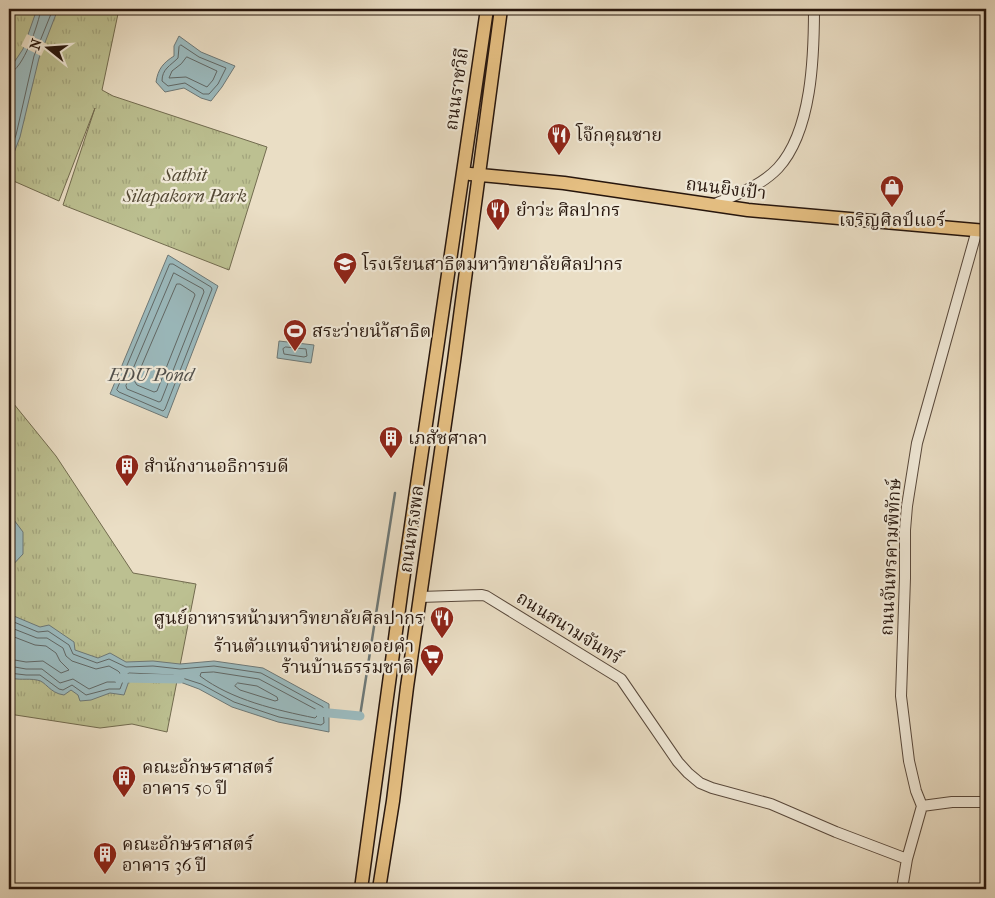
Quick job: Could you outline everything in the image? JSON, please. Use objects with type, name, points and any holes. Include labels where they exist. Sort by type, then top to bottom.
[{"type":"main road","name":"ถนนราชวิถี","points":[[463,174],[487,9]]},
{"type":"main road","name":"ถนนราชวิถี","points":[[478,174],[501,9]]},
{"type":"main road","name":"ถนนยิงเป้า","points":[[463,174],[564,183],[748,210],[982,231]]},
{"type":"main road","name":"ถนนทรงพล","points":[[361,889],[374,780],[463,174]]},
{"type":"main road","name":"ถนนทรงพล","points":[[379,889],[393,801],[478,174]]},
{"type":"main road","points":[[402,587],[420,593]]},
{"type":"street","points":[[715,204],[743,192],[758,183],[777,169],[793,148],[800,133],[806,110],[814,42],[814,9]]},
{"type":"street","name":"ถนนจันทรคามพิทักษ์","points":[[922,806],[916,791],[909,760],[901,696],[905,530],[917,443],[982,231]]},
{"type":"street","name":"ถนนสนามจันทร์","points":[[420,593],[486,596],[621,679],[678,762],[700,783],[771,804],[836,832],[907,859]]},
{"type":"street","points":[[902,889],[907,859],[922,806],[952,802],[986,802]]},
{"type":"green space","name":"Sathit Silapakorn Park","points":[[9,9],[119,9],[102,90],[113,96],[267,147],[229,270],[63,205],[95,108],[59,201],[9,179]]},
{"type":"green space","points":[[9,398],[56,456],[133,573],[196,584],[167,732],[132,724],[100,728],[9,714]]},
{"type":"water","points":[[37,9],[58,9],[39,58],[20,137],[9,166],[9,115],[12,107],[11,67],[23,49]]},
{"type":"water","points":[[179,36],[201,52],[235,66],[211,101],[201,98],[184,88],[165,92],[156,82],[162,67],[174,56],[174,46]]},
{"type":"water","name":"EDU Pond","points":[[168,255],[218,286],[167,418],[110,394]]},
{"type":"water","name":"สระว่ายนำ้สาธิต","points":[[279,341],[314,345],[311,363],[277,358]]},
{"type":"water","points":[[9,494],[11,497],[11,516],[23,532],[23,554],[9,569]]},
{"type":"water","points":[[9,614],[40,627],[49,625],[74,642],[75,650],[98,658],[110,653],[126,662],[153,661],[180,664],[214,661],[263,668],[329,704],[329,732],[278,722],[232,707],[199,689],[172,679],[130,678],[124,695],[110,693],[91,700],[80,701],[78,695],[71,690],[64,695],[59,694],[43,682],[33,679],[9,677]]},
{"type":"pier","points":[[27,34],[47,44],[41,56],[21,46]]},
{"type":"waterway","points":[[360,716],[395,493]]},
{"type":"waterway","points":[[118,678],[180,679]]},
{"type":"waterway","points":[[319,712],[360,716]]},
{"type":"place","name":"โจ๊กคุณชาย","points":[[559,156]]},
{"type":"place","name":"เจริญศิลป์แอร์","points":[[892,208]]},
{"type":"place","name":"ยำว่ะ ศิลปากร","points":[[498,231]]},
{"type":"place","name":"โรงเรียนสาธิตมหาวิทยาลัยศิลปากร","points":[[345,285]]},
{"type":"place","name":"สระว่ายนำ้สาธิต","points":[[295,352]]},
{"type":"place","name":"เภสัชศาลา","points":[[391,459]]},
{"type":"place","name":"สำนักงานอธิการบดี","points":[[127,487]]},
{"type":"place","name":"ศูนย์อาหารหน้ามหาวิทยาลัยศิลปากร","points":[[442,639]]},
{"type":"place","name":"ร้านตัวแทนจำหน่ายดอยคำ ร้านบ้านธรรมชาติ","points":[[432,677]]},
{"type":"place","name":"คณะอักษรศาสตร์ อาคาร 50 ปี","points":[[124,798]]},
{"type":"place","name":"คณะอักษรศาสตร์ อาคาร 36 ปี","points":[[105,875]]}]
